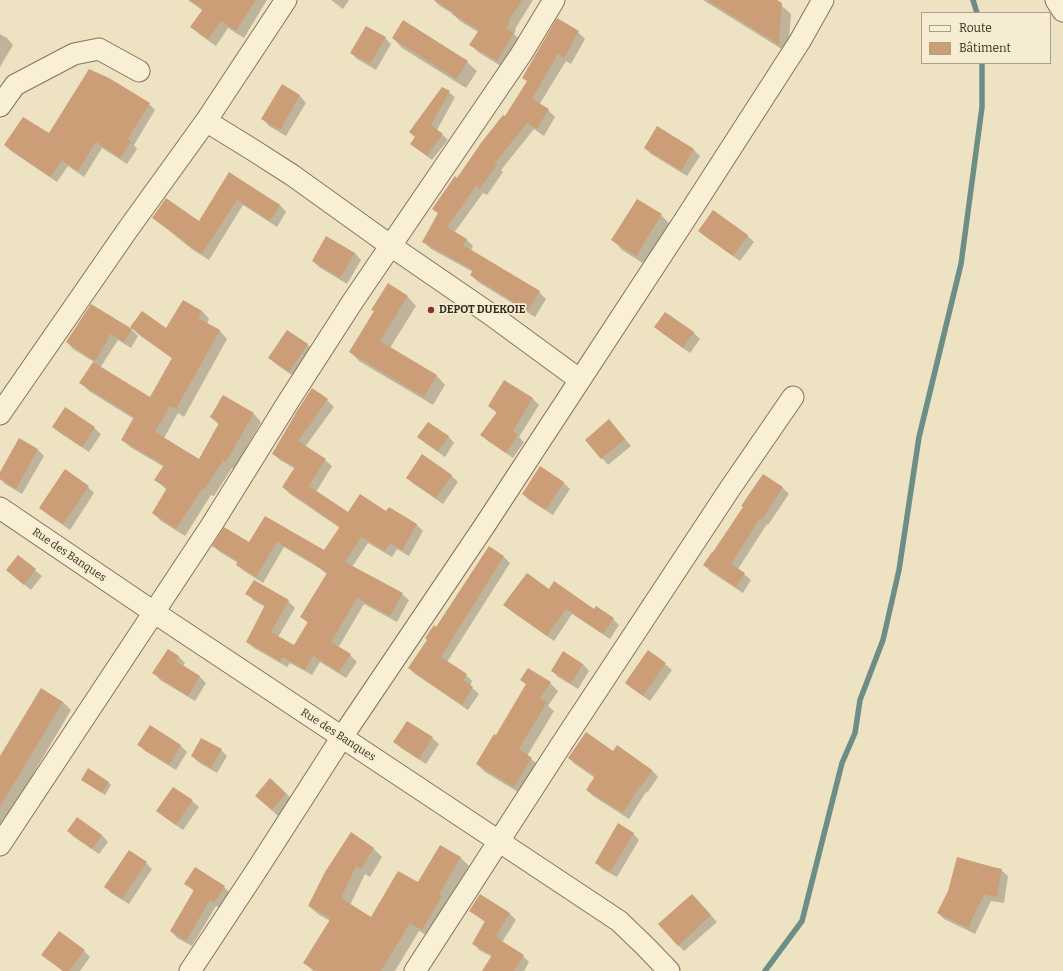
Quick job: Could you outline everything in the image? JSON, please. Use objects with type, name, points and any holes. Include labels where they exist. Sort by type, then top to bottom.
[{"type":"street","points":[[0,414],[126,232],[206,122],[286,0]]},
{"type":"street","points":[[0,845],[155,613],[353,301],[522,53],[554,0]]},
{"type":"street","points":[[190,971],[342,737],[481,531],[580,380],[800,41],[823,0]]},
{"type":"street","points":[[1056,0],[1063,11]]},
{"type":"street","points":[[0,106],[14,85],[74,54],[99,49],[139,71]]},
{"type":"street","points":[[206,122],[292,175],[391,246],[490,314],[580,380]]},
{"type":"street","points":[[415,971],[499,840],[729,490],[792,397]]},
{"type":"street","name":"Rue des Banques","points":[[0,508],[155,613],[619,921],[669,971]]},
{"type":"building","points":[[189,0],[256,0],[236,31],[221,21],[208,39],[190,27],[203,9]]},
{"type":"building","points":[[434,0],[522,0],[508,21],[510,22],[506,28],[514,33],[497,61],[469,45],[479,30],[452,14],[453,12]]},
{"type":"building","points":[[707,0],[777,0],[782,3],[779,45]]},
{"type":"building","points":[[557,18],[579,31],[564,58],[558,54],[532,99],[549,109],[537,129],[527,123],[495,163],[497,164],[480,189],[476,186],[447,227],[467,239],[463,245],[540,291],[528,311],[470,275],[473,270],[422,242],[438,213],[432,209],[455,176],[457,178],[481,143],[503,115],[505,116],[527,81],[522,78]]},
{"type":"building","points":[[403,20],[468,61],[456,79],[392,38]]},
{"type":"building","points":[[366,26],[386,37],[370,64],[350,53]]},
{"type":"building","points":[[89,69],[109,78],[150,103],[128,139],[131,142],[120,158],[96,142],[78,171],[62,161],[50,177],[4,145],[23,117],[49,133]]},
{"type":"building","points":[[282,84],[300,95],[280,130],[261,119]]},
{"type":"building","points":[[442,87],[450,91],[431,125],[443,134],[427,156],[410,144],[415,137],[409,132]]},
{"type":"building","points":[[657,126],[694,149],[681,171],[644,148]]},
{"type":"building","points":[[229,172],[280,205],[270,221],[237,200],[202,254],[152,218],[166,198],[199,221]]},
{"type":"building","points":[[637,199],[662,214],[636,256],[611,240]]},
{"type":"building","points":[[713,210],[748,235],[733,256],[698,231]]},
{"type":"building","points":[[326,236],[355,253],[340,278],[312,261]]},
{"type":"building","points":[[388,283],[408,296],[380,341],[437,375],[424,397],[349,352],[374,311],[371,310]]},
{"type":"building","points":[[183,300],[202,311],[198,318],[220,330],[176,409],[170,406],[155,432],[199,459],[219,423],[210,417],[223,395],[254,413],[226,462],[223,460],[205,489],[203,488],[176,529],[152,513],[167,488],[154,480],[164,465],[121,440],[134,417],[79,383],[93,362],[150,397],[172,358],[130,327],[142,311],[166,328]]},
{"type":"building","points":[[91,304],[132,329],[124,342],[111,334],[95,361],[66,342]]},
{"type":"building","points":[[665,312],[694,332],[683,348],[654,327]]},
{"type":"building","points":[[287,330],[308,344],[289,372],[268,358]]},
{"type":"building","points":[[504,380],[533,398],[513,431],[518,435],[506,453],[480,435],[497,412],[488,406]]},
{"type":"building","points":[[312,388],[328,399],[298,441],[326,459],[309,486],[348,512],[360,494],[386,511],[389,507],[417,524],[402,550],[390,543],[385,551],[361,537],[345,562],[403,593],[390,616],[357,598],[331,642],[351,654],[339,672],[313,656],[305,670],[283,657],[280,661],[246,642],[265,605],[245,594],[254,580],[289,600],[271,632],[294,645],[308,622],[300,617],[327,573],[315,564],[277,542],[256,577],[236,565],[238,561],[212,546],[224,527],[249,542],[265,516],[324,550],[339,528],[339,526],[282,487],[295,467],[272,454]]},
{"type":"building","points":[[65,407],[95,427],[82,447],[52,427]]},
{"type":"building","points":[[609,419],[625,439],[601,459],[585,440]]},
{"type":"building","points":[[428,422],[449,436],[438,451],[417,437]]},
{"type":"building","points":[[19,438],[38,449],[16,489],[0,479],[0,472]]},
{"type":"building","points":[[422,454],[452,475],[436,498],[406,478]]},
{"type":"building","points":[[540,466],[564,482],[546,510],[522,494]]},
{"type":"building","points":[[65,469],[89,486],[63,524],[39,508]]},
{"type":"building","points":[[763,474],[783,487],[762,520],[760,518],[731,564],[745,573],[736,587],[703,565],[743,507],[741,506]]},
{"type":"building","points":[[489,546],[504,556],[441,657],[467,674],[463,680],[473,687],[462,705],[408,668],[427,640],[425,638],[434,625],[436,627]]},
{"type":"building","points":[[18,555],[36,569],[24,585],[6,570]]},
{"type":"building","points":[[527,573],[549,589],[554,581],[594,609],[596,606],[614,618],[603,634],[566,609],[547,636],[503,605]]},
{"type":"building","points":[[168,649],[179,656],[176,661],[200,676],[188,696],[152,673]]},
{"type":"building","points":[[648,650],[666,663],[643,696],[625,683]]},
{"type":"building","points":[[563,651],[583,664],[571,683],[551,671]]},
{"type":"building","points":[[528,668],[551,682],[540,698],[547,702],[519,749],[532,758],[514,787],[476,764],[494,734],[496,735],[526,684],[520,680]]},
{"type":"building","points":[[41,688],[63,702],[0,807],[0,756]]},
{"type":"building","points":[[407,721],[433,737],[419,759],[393,742]]},
{"type":"building","points":[[150,725],[181,745],[169,765],[137,745]]},
{"type":"building","points":[[586,732],[613,751],[617,745],[652,770],[623,813],[586,790],[595,776],[568,758]]},
{"type":"building","points":[[201,738],[222,749],[211,768],[191,756]]},
{"type":"building","points":[[88,768],[109,782],[102,793],[81,780]]},
{"type":"building","points":[[270,778],[286,793],[272,810],[255,796]]},
{"type":"building","points":[[173,787],[193,800],[176,825],[156,811]]},
{"type":"building","points":[[77,817],[102,835],[92,849],[67,831]]},
{"type":"building","points":[[618,823],[634,833],[610,872],[595,863]]},
{"type":"building","points":[[351,832],[374,848],[361,869],[356,866],[341,898],[371,917],[398,871],[418,882],[440,845],[461,857],[439,894],[442,896],[422,930],[410,923],[381,971],[316,971],[303,963],[331,918],[308,906],[325,872]]},
{"type":"building","points":[[129,850],[147,862],[122,899],[104,887]]},
{"type":"building","points":[[957,857],[1002,869],[997,897],[984,895],[968,928],[937,913],[948,891]]},
{"type":"building","points":[[195,867],[225,886],[214,903],[210,900],[186,941],[170,931],[194,890],[184,884]]},
{"type":"building","points":[[480,894],[510,913],[496,935],[498,937],[497,938],[524,955],[514,971],[482,971],[492,955],[472,944],[485,921],[469,911]]},
{"type":"building","points":[[692,894],[711,915],[678,946],[658,924]]},
{"type":"building","points":[[59,931],[85,950],[69,971],[63,971],[41,955]]},
{"type":"waterway","points":[[973,0],[977,12]]},
{"type":"waterway","points":[[765,971],[802,921],[842,763],[855,733],[860,700],[883,640],[899,570],[919,437],[961,264],[982,107],[982,64]]},
{"type":"place","name":"DEPOT DUEKOIE","points":[[431,310]]}]
